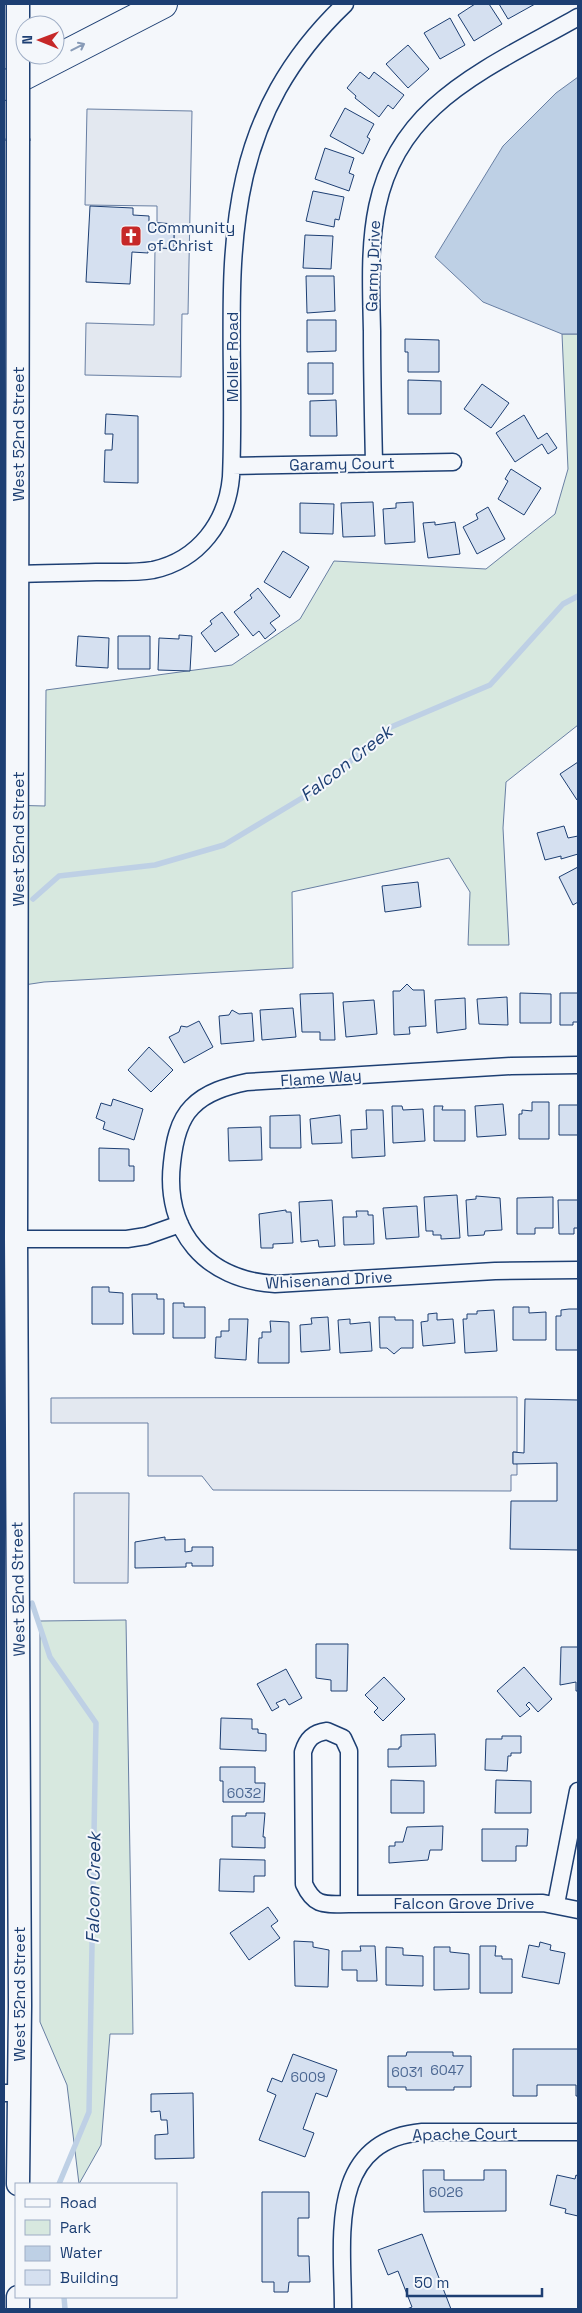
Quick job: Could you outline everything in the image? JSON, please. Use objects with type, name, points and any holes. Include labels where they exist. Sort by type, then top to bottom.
[{"type":"highway","points":[[4,7],[10,4]]},
{"type":"highway","points":[[4,86],[163,4]]},
{"type":"street","name":"West 52nd Street","points":[[18,4],[19,574],[11,754],[16,1239],[11,2093],[18,2183]]},
{"type":"street","name":"Moller Road","points":[[19,574],[155,569],[177,561],[205,541],[219,523],[225,508],[232,466],[233,246],[242,184],[257,133],[285,77],[314,36],[345,4]]},
{"type":"street","name":"Garmy Drive","points":[[374,463],[371,242],[378,198],[390,168],[412,131],[443,99],[471,79],[578,17]]},
{"type":"street","name":"Garamy Court","points":[[232,466],[453,462]]},
{"type":"street","name":"Flame Way","points":[[180,1224],[170,1190],[176,1137],[192,1106],[222,1089],[247,1082],[511,1066],[578,1065]]},
{"type":"street","points":[[16,1239],[127,1239],[152,1234],[180,1224]]},
{"type":"street","name":"Whisenand Drive","points":[[180,1224],[193,1246],[208,1262],[231,1276],[257,1283],[284,1284],[496,1271],[578,1270]]},
{"type":"street","name":"Falcon Grove Drive","points":[[349,1904],[349,1751],[343,1738],[332,1732],[324,1731],[309,1738],[304,1752],[304,1884],[309,1896],[317,1902],[327,1904],[349,1904],[556,1904],[578,1910]]},
{"type":"street","points":[[556,1904],[578,1791]]},
{"type":"street","name":"Apache Court","points":[[343,2309],[344,2199],[356,2170],[373,2151],[400,2136],[422,2132],[578,2132]]},
{"type":"green space","points":[[562,334],[578,334],[578,725],[506,782],[503,828],[509,945],[468,945],[470,892],[449,858],[292,892],[293,968],[44,982],[4,988],[4,805],[45,806],[46,690],[232,665],[300,619],[334,561],[486,569],[555,514],[568,469]]},
{"type":"green space","points":[[126,1620],[133,2034],[110,2034],[101,2145],[80,2183],[67,2085],[40,2022],[40,1621]]},
{"type":"shaded area","points":[[87,109],[192,111],[188,314],[182,314],[181,377],[85,375],[86,323],[154,325],[155,248],[174,249],[174,224],[157,224],[157,206],[85,205]]},
{"type":"shaded area","points":[[517,1397],[517,1452],[513,1452],[513,1463],[517,1464],[517,1475],[511,1475],[511,1491],[213,1490],[202,1476],[148,1476],[148,1423],[51,1423],[51,1398]]},
{"type":"shaded area","points":[[74,1493],[129,1493],[128,1583],[74,1583]]},
{"type":"water","points":[[578,77],[578,334],[562,334],[483,302],[435,257],[503,146],[556,93]]},
{"type":"building","points":[[475,4],[489,4],[502,24],[474,41],[458,15]]},
{"type":"building","points":[[499,4],[535,4],[508,19]]},
{"type":"building","points":[[450,18],[465,45],[440,59],[424,33]]},
{"type":"building","points":[[408,45],[429,69],[408,88],[386,64]]},
{"type":"building","points":[[360,72],[369,79],[374,72],[404,95],[393,109],[388,105],[379,117],[355,98],[356,96],[347,88]]},
{"type":"building","points":[[345,108],[374,124],[367,137],[370,139],[363,154],[330,136]]},
{"type":"building","points":[[325,148],[354,158],[349,173],[354,175],[349,191],[315,179]]},
{"type":"building","points":[[313,191],[344,197],[339,220],[335,219],[334,227],[306,221]]},
{"type":"building","name":"Community of Christ","points":[[90,206],[133,208],[133,215],[149,216],[149,222],[174,224],[174,249],[148,247],[148,253],[132,252],[130,284],[86,282]]},
{"type":"building","points":[[305,235],[333,236],[331,269],[303,268]]},
{"type":"building","points":[[306,276],[334,276],[335,311],[307,313]]},
{"type":"building","points":[[307,320],[336,320],[336,351],[307,352]]},
{"type":"building","points":[[405,339],[439,340],[439,372],[408,372],[408,352],[405,352]]},
{"type":"building","points":[[308,363],[333,363],[333,394],[308,394]]},
{"type":"building","points":[[408,380],[441,381],[441,414],[408,414]]},
{"type":"building","points":[[482,384],[509,403],[491,428],[464,409]]},
{"type":"building","points":[[336,400],[337,436],[310,436],[310,401]]},
{"type":"building","points":[[106,414],[138,416],[138,483],[104,482],[105,450],[112,450],[113,434],[105,434]]},
{"type":"building","points":[[524,415],[538,439],[547,433],[557,448],[548,454],[542,444],[515,462],[496,433]]},
{"type":"building","points":[[511,469],[541,488],[524,515],[498,499],[508,481],[505,479]]},
{"type":"building","points":[[373,502],[375,536],[343,537],[341,503]]},
{"type":"building","points":[[413,502],[415,542],[385,544],[383,509],[396,508],[396,503]]},
{"type":"building","points":[[300,503],[334,504],[333,534],[300,533]]},
{"type":"building","points":[[488,507],[505,539],[477,554],[463,527],[478,519],[476,514]]},
{"type":"building","points":[[435,522],[435,525],[455,522],[460,554],[428,558],[423,523]]},
{"type":"building","points":[[283,551],[309,567],[290,598],[264,582]]},
{"type":"building","points":[[258,588],[280,616],[270,623],[276,630],[265,639],[259,631],[253,636],[234,612],[252,598],[250,595]]},
{"type":"building","points":[[222,612],[239,635],[215,652],[201,633],[212,624],[210,621]]},
{"type":"building","points":[[179,635],[192,636],[190,671],[158,670],[159,638],[179,639]]},
{"type":"building","points":[[78,636],[109,638],[108,668],[76,666]]},
{"type":"building","points":[[118,636],[150,636],[150,669],[118,669]]},
{"type":"building","points":[[578,762],[578,799],[577,800],[560,774]]},
{"type":"building","points":[[564,826],[568,838],[578,836],[578,854],[561,859],[561,856],[545,860],[537,833]]},
{"type":"building","points":[[578,867],[578,902],[573,905],[559,877]]},
{"type":"building","points":[[418,882],[421,907],[385,912],[382,886]]},
{"type":"building","points":[[407,984],[413,990],[424,990],[426,1026],[409,1027],[410,1034],[394,1035],[393,991],[400,991]]},
{"type":"building","points":[[333,993],[335,1040],[320,1040],[320,1032],[302,1032],[300,994]]},
{"type":"building","points":[[520,993],[551,994],[551,1023],[520,1023]]},
{"type":"building","points":[[560,993],[578,993],[578,1022],[573,1022],[573,1025],[560,1025]]},
{"type":"building","points":[[507,997],[508,1025],[479,1024],[477,999]]},
{"type":"building","points":[[465,998],[466,1029],[437,1033],[435,1000]]},
{"type":"building","points":[[374,1000],[377,1034],[346,1037],[343,1002]]},
{"type":"building","points":[[293,1008],[296,1037],[262,1040],[260,1010]]},
{"type":"building","points":[[232,1010],[239,1014],[252,1013],[254,1041],[221,1044],[219,1016],[229,1015]]},
{"type":"building","points":[[199,1021],[213,1047],[184,1063],[169,1037],[179,1032],[181,1026],[187,1027]]},
{"type":"building","points":[[149,1047],[173,1070],[151,1092],[128,1070]]},
{"type":"building","points":[[113,1099],[143,1109],[134,1140],[103,1129],[105,1122],[96,1118],[101,1103],[111,1106]]},
{"type":"building","points":[[532,1102],[549,1102],[549,1139],[519,1139],[519,1114],[522,1114],[522,1110],[532,1111]]},
{"type":"building","points":[[503,1104],[506,1135],[477,1137],[475,1106]]},
{"type":"building","points":[[559,1105],[578,1105],[578,1135],[559,1135]]},
{"type":"building","points":[[392,1106],[402,1106],[403,1110],[423,1109],[425,1141],[393,1143]]},
{"type":"building","points":[[434,1106],[443,1106],[442,1110],[465,1110],[465,1141],[434,1141]]},
{"type":"building","points":[[366,1110],[383,1110],[385,1156],[352,1158],[351,1130],[367,1129]]},
{"type":"building","points":[[300,1115],[301,1148],[270,1148],[270,1116]]},
{"type":"building","points":[[340,1115],[342,1143],[312,1144],[310,1119]]},
{"type":"building","points":[[261,1127],[262,1160],[229,1161],[228,1128]]},
{"type":"building","points":[[99,1148],[129,1149],[129,1166],[134,1166],[134,1181],[99,1181]]},
{"type":"building","points":[[457,1195],[460,1238],[441,1239],[441,1235],[433,1235],[433,1231],[426,1231],[424,1197]]},
{"type":"building","points":[[476,1196],[500,1198],[502,1230],[485,1231],[484,1235],[468,1236],[466,1200],[476,1199]]},
{"type":"building","points":[[553,1197],[553,1228],[535,1228],[535,1234],[517,1234],[517,1198]]},
{"type":"building","points":[[332,1200],[335,1246],[319,1247],[318,1240],[301,1242],[299,1202]]},
{"type":"building","points":[[558,1200],[578,1200],[578,1228],[574,1228],[574,1234],[559,1234]]},
{"type":"building","points":[[417,1206],[419,1237],[386,1239],[383,1208]]},
{"type":"building","points":[[286,1210],[286,1212],[291,1212],[293,1243],[273,1244],[273,1248],[261,1248],[259,1214]]},
{"type":"building","points":[[356,1211],[368,1211],[368,1215],[373,1215],[374,1244],[344,1245],[343,1217],[357,1217]]},
{"type":"building","points":[[92,1287],[109,1287],[109,1292],[123,1293],[123,1324],[92,1324]]},
{"type":"building","points":[[132,1294],[157,1294],[157,1299],[164,1299],[164,1334],[133,1334]]},
{"type":"building","points":[[173,1303],[184,1303],[184,1307],[205,1307],[205,1338],[173,1338]]},
{"type":"building","points":[[513,1307],[529,1307],[529,1313],[546,1312],[546,1340],[513,1340]]},
{"type":"building","points":[[578,1309],[578,1350],[556,1350],[556,1316],[561,1316],[561,1310]]},
{"type":"building","points":[[494,1310],[497,1351],[465,1353],[463,1319],[467,1319],[467,1314],[477,1314],[477,1311]]},
{"type":"building","points":[[437,1313],[437,1320],[453,1319],[455,1343],[423,1346],[421,1322],[428,1321],[428,1314]]},
{"type":"building","points":[[328,1317],[330,1350],[301,1352],[300,1325],[312,1324],[311,1318]]},
{"type":"building","points":[[379,1317],[395,1317],[395,1320],[413,1320],[413,1348],[401,1348],[394,1354],[387,1348],[380,1348]]},
{"type":"building","points":[[229,1319],[248,1319],[246,1360],[215,1358],[216,1337],[221,1337],[221,1331],[229,1331]]},
{"type":"building","points":[[350,1319],[350,1324],[370,1322],[372,1351],[340,1353],[338,1320]]},
{"type":"building","points":[[270,1321],[289,1322],[289,1363],[258,1363],[259,1338],[262,1338],[262,1332],[271,1332]]},
{"type":"building","points":[[525,1399],[578,1400],[578,1550],[510,1549],[511,1501],[557,1501],[557,1463],[513,1464],[513,1452],[524,1453]]},
{"type":"building","points":[[165,1537],[165,1540],[185,1539],[185,1552],[192,1551],[192,1547],[213,1547],[213,1566],[192,1566],[192,1563],[186,1563],[186,1567],[135,1568],[135,1542]]},
{"type":"building","points":[[316,1644],[348,1644],[347,1691],[331,1691],[331,1680],[316,1678]]},
{"type":"building","points":[[561,1647],[578,1647],[578,1691],[576,1691],[576,1682],[560,1685]]},
{"type":"building","points":[[524,1667],[552,1699],[538,1712],[529,1702],[526,1705],[530,1709],[520,1717],[497,1691]]},
{"type":"building","points":[[286,1669],[302,1698],[289,1705],[285,1699],[276,1703],[279,1707],[272,1711],[257,1684]]},
{"type":"building","points":[[384,1677],[405,1699],[383,1721],[374,1712],[378,1708],[365,1695]]},
{"type":"building","points":[[221,1718],[252,1719],[252,1729],[258,1729],[258,1733],[266,1734],[266,1751],[220,1749]]},
{"type":"building","points":[[435,1734],[436,1766],[388,1767],[388,1749],[399,1749],[401,1747],[401,1735]]},
{"type":"building","points":[[502,1736],[521,1736],[521,1753],[511,1753],[511,1756],[508,1756],[507,1771],[485,1770],[486,1739],[502,1739]]},
{"type":"building","points":[[220,1767],[255,1767],[255,1783],[265,1783],[264,1802],[223,1802],[223,1781],[220,1781]]},
{"type":"building","points":[[391,1780],[424,1781],[424,1813],[391,1813]]},
{"type":"building","points":[[496,1780],[531,1781],[531,1813],[495,1813]]},
{"type":"building","points":[[246,1813],[265,1813],[263,1837],[265,1837],[265,1848],[232,1847],[232,1816],[246,1816]]},
{"type":"building","points":[[443,1826],[442,1850],[430,1850],[428,1860],[389,1863],[389,1846],[395,1846],[395,1842],[403,1842],[407,1827]]},
{"type":"building","points":[[482,1829],[528,1829],[527,1846],[516,1846],[516,1861],[482,1861]]},
{"type":"building","points":[[220,1859],[265,1860],[265,1876],[254,1876],[254,1892],[219,1891]]},
{"type":"building","points":[[268,1907],[278,1921],[271,1926],[280,1938],[249,1960],[230,1933]]},
{"type":"building","points":[[294,1941],[313,1942],[313,1947],[329,1950],[328,1987],[295,1986]]},
{"type":"building","points":[[540,1942],[551,1945],[550,1950],[565,1953],[559,1984],[522,1977],[529,1945],[539,1947]]},
{"type":"building","points":[[360,1946],[375,1946],[377,1981],[357,1981],[357,1970],[342,1970],[342,1951],[361,1951]]},
{"type":"building","points":[[480,1946],[496,1946],[495,1956],[502,1956],[502,1959],[512,1959],[512,1993],[480,1993]]},
{"type":"building","points":[[386,1947],[403,1948],[403,1955],[423,1956],[423,1986],[386,1985]]},
{"type":"building","points":[[434,1947],[450,1947],[450,1952],[469,1954],[469,1989],[434,1990]]},
{"type":"building","points":[[513,2049],[578,2049],[578,2096],[576,2096],[576,2085],[537,2085],[537,2096],[513,2096]]},
{"type":"building","points":[[407,2052],[453,2052],[453,2056],[471,2056],[471,2087],[454,2087],[454,2090],[406,2090],[406,2087],[388,2087],[388,2056],[406,2056]]},
{"type":"building","points":[[293,2054],[337,2070],[327,2097],[316,2093],[303,2129],[314,2133],[305,2157],[259,2140],[276,2095],[267,2091],[272,2078],[282,2082]]},
{"type":"building","points":[[193,2093],[194,2158],[155,2159],[155,2135],[168,2134],[167,2120],[161,2120],[160,2111],[151,2112],[151,2094]]},
{"type":"building","points":[[423,2170],[444,2170],[444,2180],[484,2180],[484,2170],[506,2170],[506,2211],[424,2212]]},
{"type":"building","points":[[557,2175],[575,2179],[576,2175],[578,2176],[578,2216],[565,2213],[566,2209],[550,2205]]},
{"type":"building","points":[[262,2192],[309,2192],[309,2218],[298,2218],[298,2256],[309,2256],[310,2282],[289,2282],[288,2292],[274,2292],[274,2282],[262,2282]]},
{"type":"building","points":[[422,2234],[451,2309],[407,2309],[412,2307],[398,2271],[388,2275],[378,2250]]},
{"type":"waterway","name":"Falcon Creek","points":[[33,899],[59,876],[155,865],[224,845],[317,789],[391,727],[490,685],[563,604],[578,596]]},
{"type":"waterway","name":"Falcon Creek","points":[[32,1603],[50,1657],[96,1723],[89,2112],[59,2183]]},
{"type":"waterway","name":"Falcon Creek","points":[[64,2298],[65,2309]]},
{"type":"place","name":"Community of Christ","points":[[131,236]]}]
